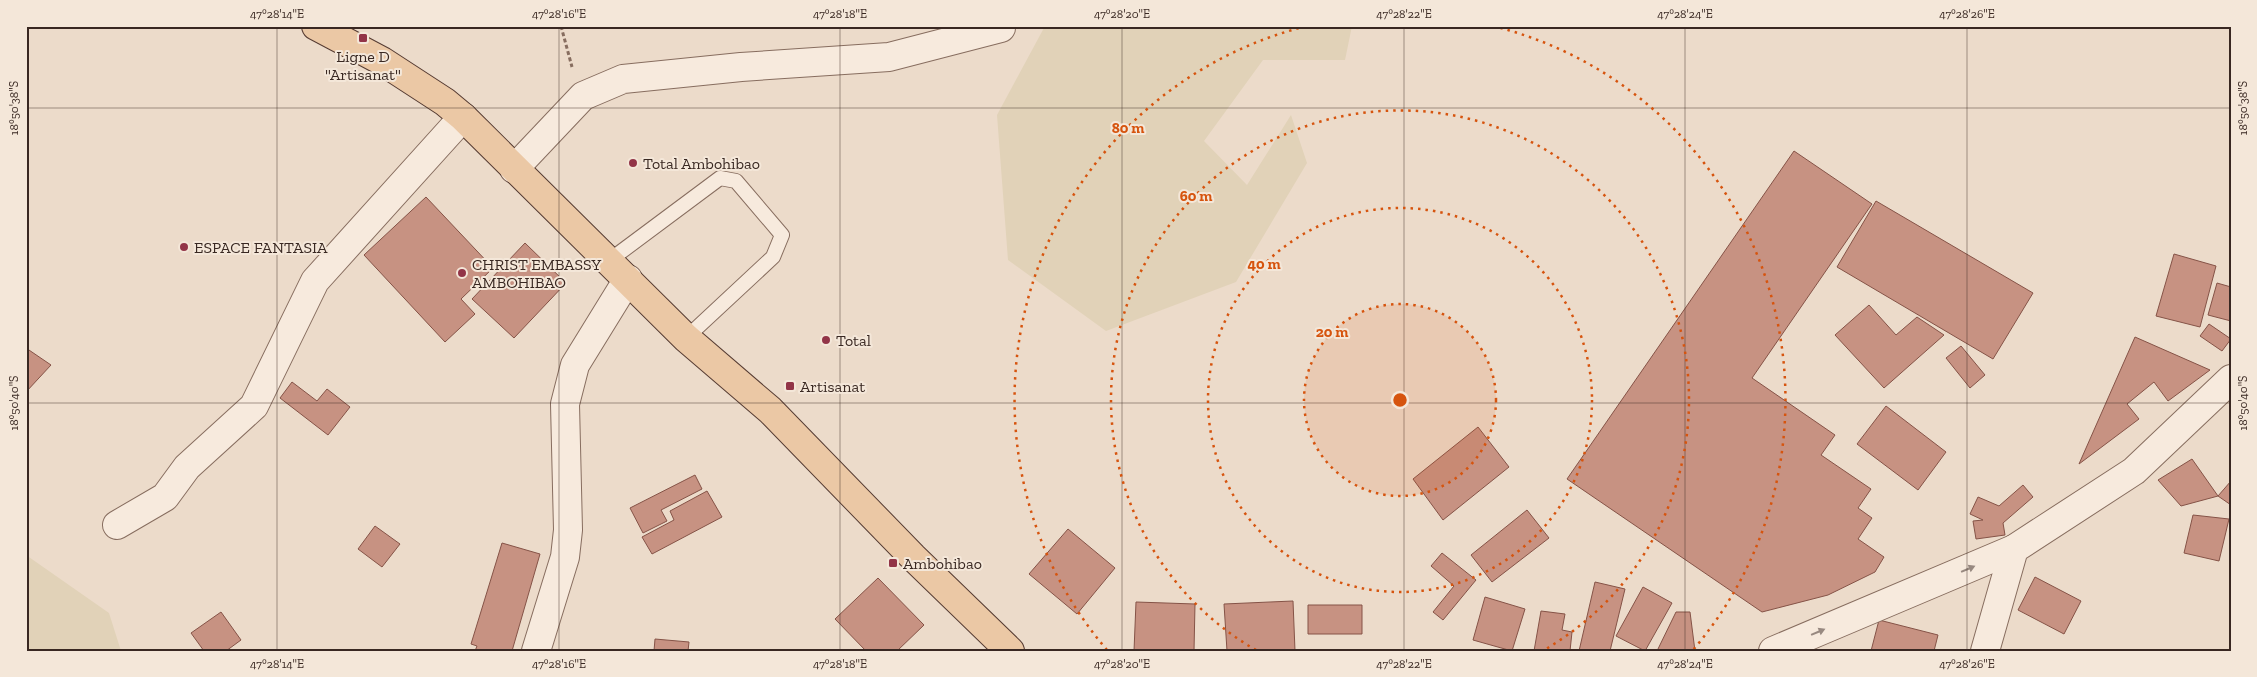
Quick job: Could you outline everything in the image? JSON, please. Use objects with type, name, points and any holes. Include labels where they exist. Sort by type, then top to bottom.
[{"type":"main road","points":[[316,26],[382,61],[445,102],[463,117],[686,338],[770,410],[913,557],[1009,651]]},
{"type":"street","points":[[514,169],[583,96],[623,80],[741,67],[889,56],[1001,28]]},
{"type":"street","points":[[117,525],[164,497],[187,467],[254,406],[315,281],[463,117]]},
{"type":"street","points":[[536,651],[566,557],[568,530],[566,404],[569,389],[575,365],[619,270]]},
{"type":"street","points":[[1773,651],[2014,550],[2134,471],[2231,379]]},
{"type":"street","points":[[1985,651],[2014,550]]},
{"type":"lane","points":[[619,270],[720,178],[736,181],[782,235],[780,245],[773,257],[686,338]]},
{"type":"path","points":[[562,26],[567,55],[583,96]]},
{"type":"shaded area","points":[[1045,26],[1352,26],[1345,60],[1263,60],[1204,141],[1247,185],[1291,115],[1307,163],[1236,282],[1106,331],[1008,260],[997,115]]},
{"type":"shaded area","points":[[26,555],[109,613],[121,651],[26,651]]},
{"type":"building","points":[[1794,151],[1872,204],[1752,378],[1835,435],[1821,455],[1871,489],[1858,508],[1872,518],[1858,539],[1884,557],[1875,572],[1828,595],[1762,612],[1567,479]]},
{"type":"building","points":[[426,197],[493,268],[461,299],[475,314],[445,342],[364,255]]},
{"type":"building","points":[[1876,201],[2033,293],[1993,359],[1837,267]]},
{"type":"building","points":[[525,243],[566,283],[514,338],[472,299]]},
{"type":"building","points":[[2174,254],[2216,266],[2200,327],[2156,316]]},
{"type":"building","points":[[2217,283],[2231,287],[2231,321],[2208,315]]},
{"type":"building","points":[[1869,305],[1896,335],[1917,317],[1944,335],[1884,388],[1835,335]]},
{"type":"building","points":[[2209,324],[2231,339],[2222,351],[2200,336]]},
{"type":"building","points":[[2135,337],[2210,370],[2168,401],[2154,382],[2127,404],[2139,419],[2079,464]]},
{"type":"building","points":[[1961,346],[1985,375],[1970,388],[1946,358]]},
{"type":"building","points":[[26,348],[51,365],[26,392]]},
{"type":"building","points":[[292,382],[317,401],[327,389],[350,407],[328,435],[280,398]]},
{"type":"building","points":[[1886,406],[1946,452],[1918,490],[1857,444]]},
{"type":"building","points":[[1478,427],[1509,467],[1443,520],[1413,479]]},
{"type":"building","points":[[2192,459],[2218,496],[2181,506],[2158,480]]},
{"type":"building","points":[[695,475],[702,489],[661,510],[667,521],[643,533],[630,508]]},
{"type":"building","points":[[2231,481],[2231,505],[2218,496]]},
{"type":"building","points":[[2023,485],[2033,497],[2003,523],[2005,535],[1976,539],[1973,521],[1983,520],[1970,514],[1978,497],[1999,506]]},
{"type":"building","points":[[707,491],[722,517],[652,554],[642,537],[674,520],[670,511]]},
{"type":"building","points":[[1527,510],[1549,538],[1492,582],[1471,555]]},
{"type":"building","points":[[2193,515],[2229,519],[2219,561],[2184,553]]},
{"type":"building","points":[[375,526],[400,544],[382,567],[358,549]]},
{"type":"building","points":[[1068,529],[1115,568],[1077,614],[1029,574]]},
{"type":"building","points":[[502,543],[540,554],[512,651],[475,651],[477,646],[471,644]]},
{"type":"building","points":[[1442,553],[1476,580],[1443,620],[1433,612],[1454,586],[1431,566]]},
{"type":"building","points":[[2035,577],[2081,601],[2064,634],[2018,610]]},
{"type":"building","points":[[878,578],[924,625],[897,651],[866,651],[835,619]]},
{"type":"building","points":[[1595,582],[1625,589],[1610,651],[1579,651]]},
{"type":"building","points":[[1643,587],[1672,603],[1645,651],[1616,636]]},
{"type":"building","points":[[1485,597],[1525,609],[1512,651],[1473,640]]},
{"type":"building","points":[[1293,601],[1295,651],[1227,651],[1224,604]]},
{"type":"building","points":[[1136,602],[1195,604],[1194,651],[1134,651]]},
{"type":"building","points":[[1308,605],[1362,605],[1362,634],[1308,634]]},
{"type":"building","points":[[1541,611],[1565,614],[1562,630],[1572,632],[1570,651],[1534,651]]},
{"type":"building","points":[[221,612],[241,640],[226,651],[204,651],[191,633]]},
{"type":"building","points":[[1676,612],[1690,612],[1695,651],[1657,651]]},
{"type":"building","points":[[1879,620],[1938,635],[1934,651],[1871,651]]},
{"type":"building","points":[[655,639],[689,642],[688,651],[654,651]]},
{"type":"place","name":"Ligne D \"Artisanat\"","points":[[363,38]]},
{"type":"place","name":"Total Ambohibao","points":[[633,163]]},
{"type":"place","name":"ESPACE FANTASIA","points":[[184,247]]},
{"type":"place","name":"CHRIST EMBASSY AMBOHIBAO","points":[[462,273]]},
{"type":"place","name":"Total","points":[[826,340]]},
{"type":"place","name":"Artisanat","points":[[790,386]]},
{"type":"place","name":"Ambohibao","points":[[893,563]]}]
